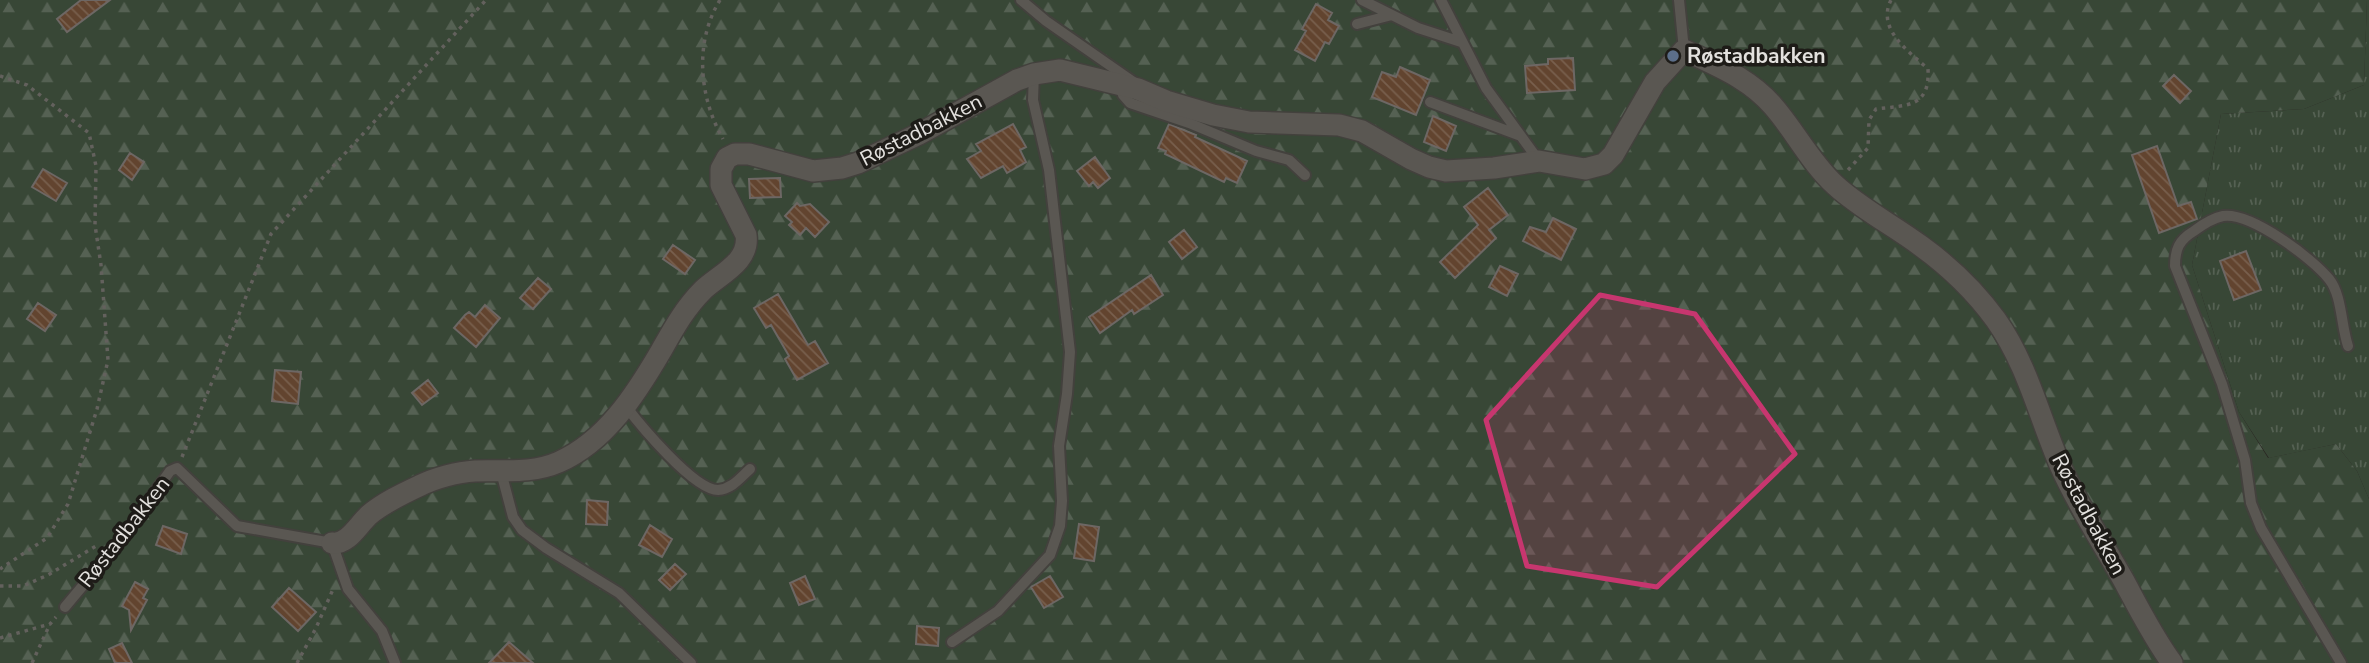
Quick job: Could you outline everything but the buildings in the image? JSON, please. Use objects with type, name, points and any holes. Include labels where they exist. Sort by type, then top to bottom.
[{"type":"street","name":"Røstadbakken","points":[[735,154],[749,154],[813,171],[842,168],[919,134],[1003,86],[1034,74],[1060,70],[1129,87],[1188,108],[1249,122],[1314,123],[1339,125],[1362,131],[1411,159],[1446,171],[1539,160],[1585,169],[1604,164],[1613,155],[1655,82],[1684,50],[1740,76],[1765,98],[1833,184],[1922,246],[1976,294],[1996,321],[2024,370],[2075,498],[2140,613],[2172,663]]},
{"type":"street","points":[[332,543],[343,541],[369,515],[423,484],[463,472],[501,472],[546,466],[566,458],[592,442],[625,405],[661,351],[678,318],[744,254],[748,243],[747,235],[721,185],[721,169],[727,158],[735,154]]},
{"type":"lane","name":"Røstadbakken","points":[[1021,0],[1074,41],[1127,76],[1129,87],[1123,95],[1130,103],[1189,123],[1256,151],[1289,160],[1305,175]]},
{"type":"lane","points":[[1362,0],[1418,28],[1461,42]]},
{"type":"lane","points":[[1441,0],[1461,42],[1498,106],[1539,160]]},
{"type":"lane","points":[[1679,0],[1684,50]]},
{"type":"lane","points":[[1357,24],[1392,15]]},
{"type":"lane","points":[[952,642],[998,611],[1050,555],[1060,526],[1062,501],[1059,446],[1070,352],[1049,170],[1033,100],[1034,74]]},
{"type":"lane","points":[[1430,102],[1524,137]]},
{"type":"lane","points":[[2341,663],[2261,528],[2252,503],[2240,438],[2222,384],[2175,266],[2175,253],[2182,238],[2222,216],[2245,220],[2271,232],[2328,278],[2336,290],[2348,346]]},
{"type":"lane","points":[[625,405],[671,458],[699,481],[715,490],[730,488],[750,469]]},
{"type":"lane","name":"Røstadbakken","points":[[65,607],[127,531],[170,471],[177,468],[237,526],[332,543]]},
{"type":"lane","points":[[501,472],[513,517],[522,530],[619,593],[691,663]]},
{"type":"lane","points":[[332,543],[348,589],[382,631],[395,663]]},
{"type":"path","points":[[177,468],[271,234],[486,0]]},
{"type":"path","points":[[720,0],[713,11],[706,34],[703,70],[713,121],[735,154]]},
{"type":"path","points":[[1833,184],[1868,148],[1869,120],[1877,110],[1914,104],[1924,97],[1929,83],[1928,69],[1892,34],[1888,20],[1888,4],[1891,0]]},
{"type":"path","points":[[0,76],[27,85],[89,133],[96,166],[95,225],[101,265],[108,360],[97,409],[68,504],[47,538],[0,569]]},
{"type":"path","points":[[0,586],[23,586],[48,575],[99,544]]},
{"type":"path","points":[[296,663],[316,628],[330,592],[342,575]]},
{"type":"path","points":[[32,663],[50,624],[65,607]]},
{"type":"path","points":[[0,638],[50,624]]},
{"type":"highlighted area","points":[[1600,295],[1695,314],[1795,454],[1657,587],[1527,566],[1486,420]]},
{"type":"green space","points":[[0,0],[2367,0],[2364,85],[2304,109],[2221,114],[2192,265],[2239,412],[2268,458],[2336,444],[2357,471],[2369,499],[2369,663],[0,663]]},
{"type":"green space","points":[[2367,0],[2369,499],[2357,471],[2336,444],[2269,458],[2239,412],[2192,265],[2221,114],[2304,109],[2364,85]]},
{"type":"place","name":"Røstadbakken","points":[[1673,56]]}]
